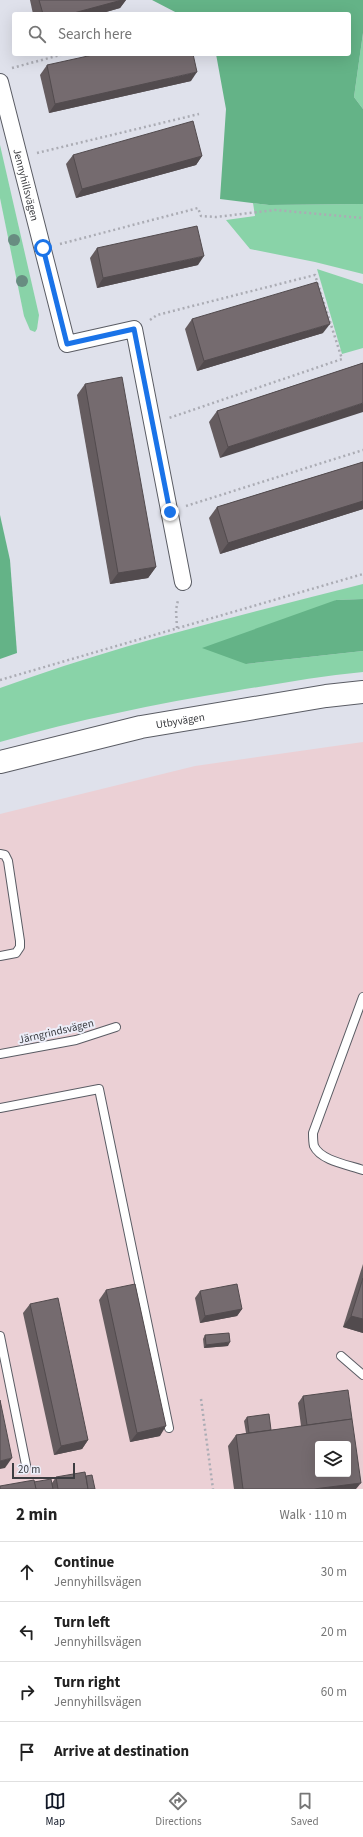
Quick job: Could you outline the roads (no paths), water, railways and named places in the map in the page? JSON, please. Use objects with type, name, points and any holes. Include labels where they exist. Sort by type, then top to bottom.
[{"type":"main road","name":"Utbyvägen","points":[[0,762],[141,727],[326,696],[363,692]]},
{"type":"street","name":"Jennyhillsvägen","points":[[4,76],[19,157],[67,344],[134,329],[183,582]]},
{"type":"lane","points":[[0,854],[5,856],[8,861],[20,941],[20,947],[16,953],[0,956]]},
{"type":"lane","points":[[363,997],[313,1133],[314,1145],[320,1153],[329,1158],[363,1170]]},
{"type":"lane","name":"Järngrindsvägen","points":[[0,1054],[76,1040],[116,1027]]},
{"type":"lane","points":[[0,1108],[99,1089],[169,1428]]},
{"type":"lane","points":[[0,1336],[26,1465]]},
{"type":"lane","points":[[341,1356],[363,1375]]}]
